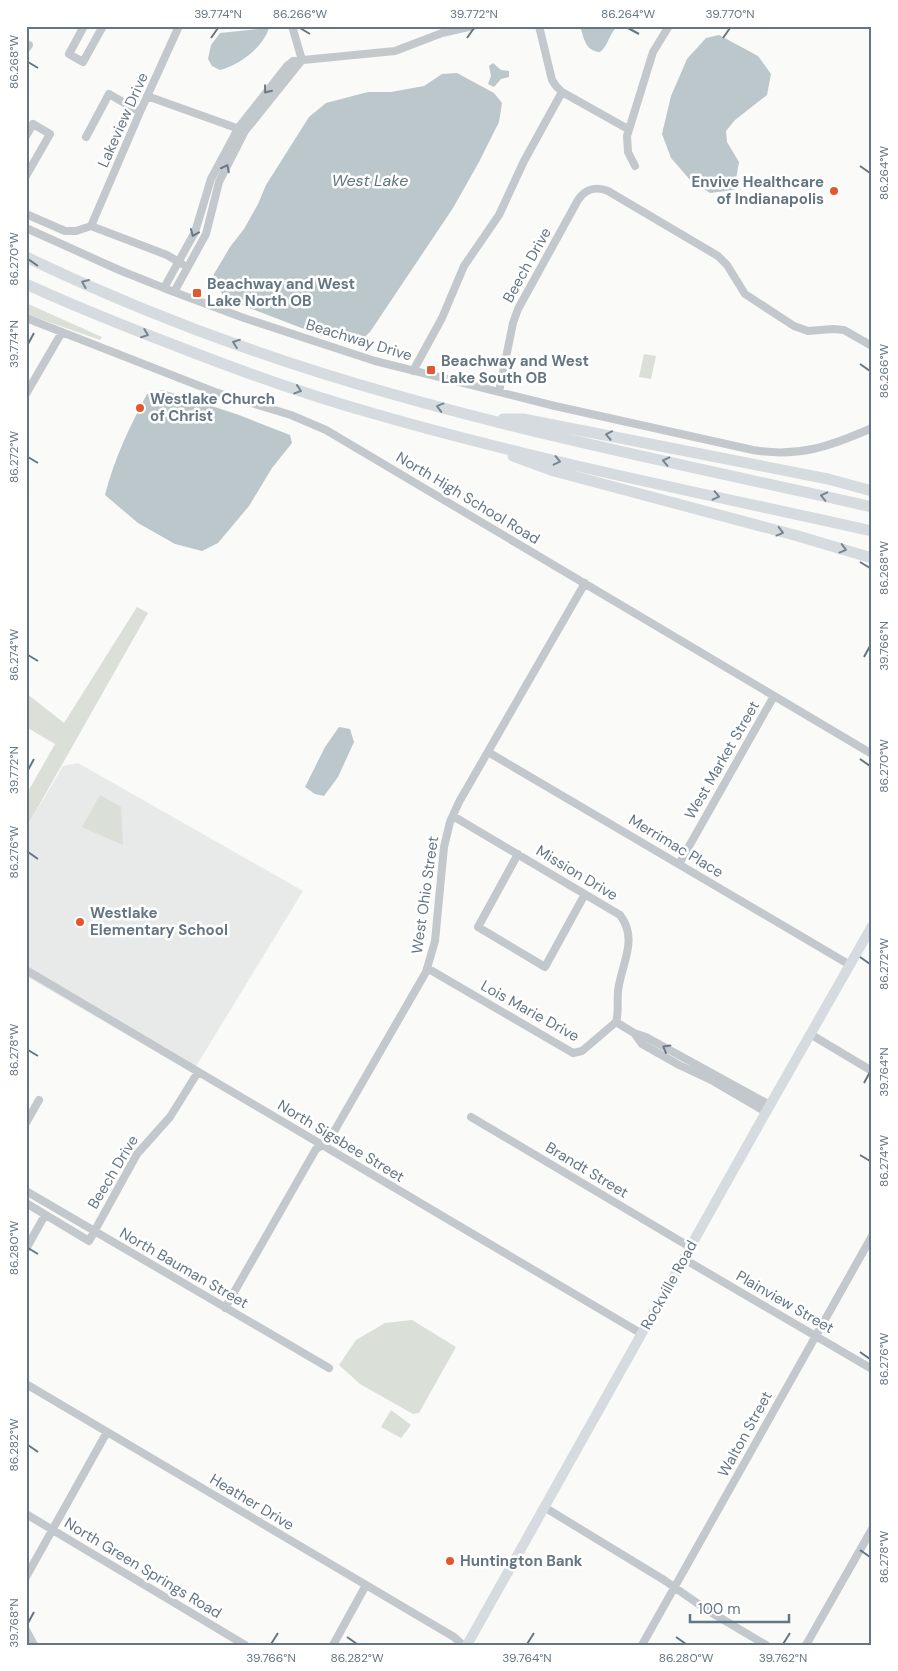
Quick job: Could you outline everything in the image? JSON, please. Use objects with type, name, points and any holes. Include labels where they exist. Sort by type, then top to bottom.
[{"type":"highway","points":[[26,257],[153,312],[248,348],[348,382],[487,420],[872,507]]},
{"type":"highway","points":[[26,284],[100,316],[212,360],[373,414],[459,437],[872,531]]},
{"type":"highway","points":[[26,290],[100,316]]},
{"type":"highway","points":[[487,420],[524,419],[828,479],[872,491]]},
{"type":"highway","points":[[459,437],[554,471],[798,536],[872,558]]},
{"type":"highway","points":[[828,479],[872,483]]},
{"type":"main road","name":"Rockville Road","points":[[465,1645],[872,926]]},
{"type":"street","points":[[84,26],[68,54],[83,62],[103,26]]},
{"type":"street","points":[[164,288],[196,227],[212,179],[242,130],[298,67],[302,60],[292,26]]},
{"type":"street","points":[[302,60],[395,51],[442,30],[473,26]]},
{"type":"street","points":[[539,26],[553,81],[562,92],[628,129]]},
{"type":"street","points":[[635,166],[626,145],[628,129],[653,52],[668,26]]},
{"type":"street","name":"Lakeview Drive","points":[[92,226],[178,27]]},
{"type":"street","points":[[26,44],[29,45],[26,49]]},
{"type":"street","points":[[413,370],[442,318],[464,266],[499,215],[524,161],[562,92]]},
{"type":"street","points":[[86,136],[109,94],[140,112]]},
{"type":"street","points":[[147,96],[242,130]]},
{"type":"street","points":[[26,136],[33,124],[50,134],[26,176]]},
{"type":"street","points":[[174,292],[208,230],[219,182],[242,130]]},
{"type":"street","name":"Beech Drive","points":[[499,392],[513,323],[518,309],[578,200],[590,189],[601,188],[608,191],[718,256],[727,265],[745,294],[753,301],[796,327],[813,331],[844,330],[872,346]]},
{"type":"street","points":[[26,214],[65,231],[76,231],[92,226],[167,255],[188,267]]},
{"type":"street","name":"Beachway Drive","points":[[26,228],[119,270],[244,318],[347,352],[499,392],[698,438],[771,452],[802,452],[823,448],[872,428]]},
{"type":"street","name":"North High School Road","points":[[26,318],[214,392],[291,415],[317,426],[872,754]]},
{"type":"street","points":[[26,394],[62,332]]},
{"type":"street","name":"West Ohio Street","points":[[225,1308],[316,1149],[328,1142],[423,977],[435,941],[444,847],[453,816],[459,802],[585,583]]},
{"type":"street","name":"West Market Street","points":[[679,864],[774,696]]},
{"type":"street","name":"Merrimac Place","points":[[488,752],[850,965]]},
{"type":"street","name":"Mission Drive","points":[[453,816],[620,915],[629,932],[630,944],[619,983],[618,1016],[616,1022]]},
{"type":"street","points":[[518,854],[478,927],[545,967],[585,894]]},
{"type":"street","name":"Lois Marie Drive","points":[[427,968],[574,1053],[582,1051],[616,1022]]},
{"type":"street","name":"North Sigsbee Street","points":[[26,970],[642,1334]]},
{"type":"street","points":[[616,1022],[634,1033],[642,1044],[679,1065],[768,1109]]},
{"type":"street","points":[[810,1034],[872,1071]]},
{"type":"street","name":"Beech Drive","points":[[45,1215],[89,1241],[137,1154],[170,1117],[198,1072]]},
{"type":"street","points":[[26,1123],[39,1100]]},
{"type":"street","name":"Brandt Street","points":[[471,1117],[690,1247]]},
{"type":"street","name":"North Bauman Street","points":[[26,1192],[329,1368]]},
{"type":"street","points":[[26,1203],[45,1215],[26,1249]]},
{"type":"street","name":"Walton Street","points":[[642,1645],[872,1236]]},
{"type":"street","name":"Plainview Street","points":[[684,1258],[872,1369]]},
{"type":"street","name":"Heather Drive","points":[[26,1384],[465,1645]]},
{"type":"street","points":[[26,1577],[107,1432]]},
{"type":"street","points":[[544,1507],[766,1645]]},
{"type":"street","name":"North Green Springs Road","points":[[26,1514],[245,1645]]},
{"type":"street","points":[[806,1645],[872,1528]]},
{"type":"street","points":[[333,1645],[366,1585]]},
{"type":"street","points":[[26,1630],[34,1645]]},
{"type":"shaded area","points":[[26,303],[102,337],[100,340],[26,314]]},
{"type":"shaded area","points":[[644,354],[656,356],[651,379],[639,377]]},
{"type":"shaded area","points":[[137,607],[148,613],[26,828],[26,795],[55,744],[26,727],[26,693],[64,723]]},
{"type":"shaded area","points":[[78,763],[303,891],[192,1073],[26,976],[26,828],[63,766]]},
{"type":"shaded area","points":[[100,795],[121,807],[123,845],[82,827]]},
{"type":"shaded area","points":[[412,1320],[456,1347],[419,1413],[413,1414],[360,1384],[339,1365],[356,1340],[385,1323]]},
{"type":"shaded area","points":[[391,1410],[411,1425],[401,1438],[381,1427]]},
{"type":"water","points":[[580,26],[618,26],[600,52],[588,46]]},
{"type":"water","points":[[269,28],[262,42],[243,60],[220,70],[212,66],[208,59],[211,45],[220,33]]},
{"type":"water","points":[[719,35],[758,56],[771,74],[767,95],[735,120],[726,131],[727,142],[739,162],[734,190],[710,193],[691,181],[671,158],[662,134],[671,96],[687,59],[706,38]]},
{"type":"water","points":[[493,63],[501,70],[509,71],[509,77],[501,79],[494,87],[488,84],[491,76],[489,66]]},
{"type":"water","name":"West Lake","points":[[457,73],[494,93],[502,103],[499,122],[453,208],[370,332],[357,344],[325,337],[226,299],[211,279],[230,247],[244,229],[266,185],[309,117],[326,103],[368,92],[391,92],[424,86],[442,74]]},
{"type":"water","points":[[163,390],[239,415],[290,435],[292,443],[272,468],[249,506],[218,543],[202,551],[175,544],[138,523],[105,495],[123,443],[147,394]]},
{"type":"water","points":[[339,727],[350,729],[354,742],[338,777],[324,796],[315,794],[305,787],[325,747]]},
{"type":"place","name":"Envive Healthcare of Indianapolis","points":[[834,191]]},
{"type":"place","name":"Beachway and West Lake North OB","points":[[197,293]]},
{"type":"place","name":"Beachway and West Lake South OB","points":[[431,370]]},
{"type":"place","name":"Westlake Church of Christ","points":[[140,408]]},
{"type":"place","name":"Westlake Elementary School","points":[[80,922]]},
{"type":"place","name":"Huntington Bank","points":[[450,1561]]}]
